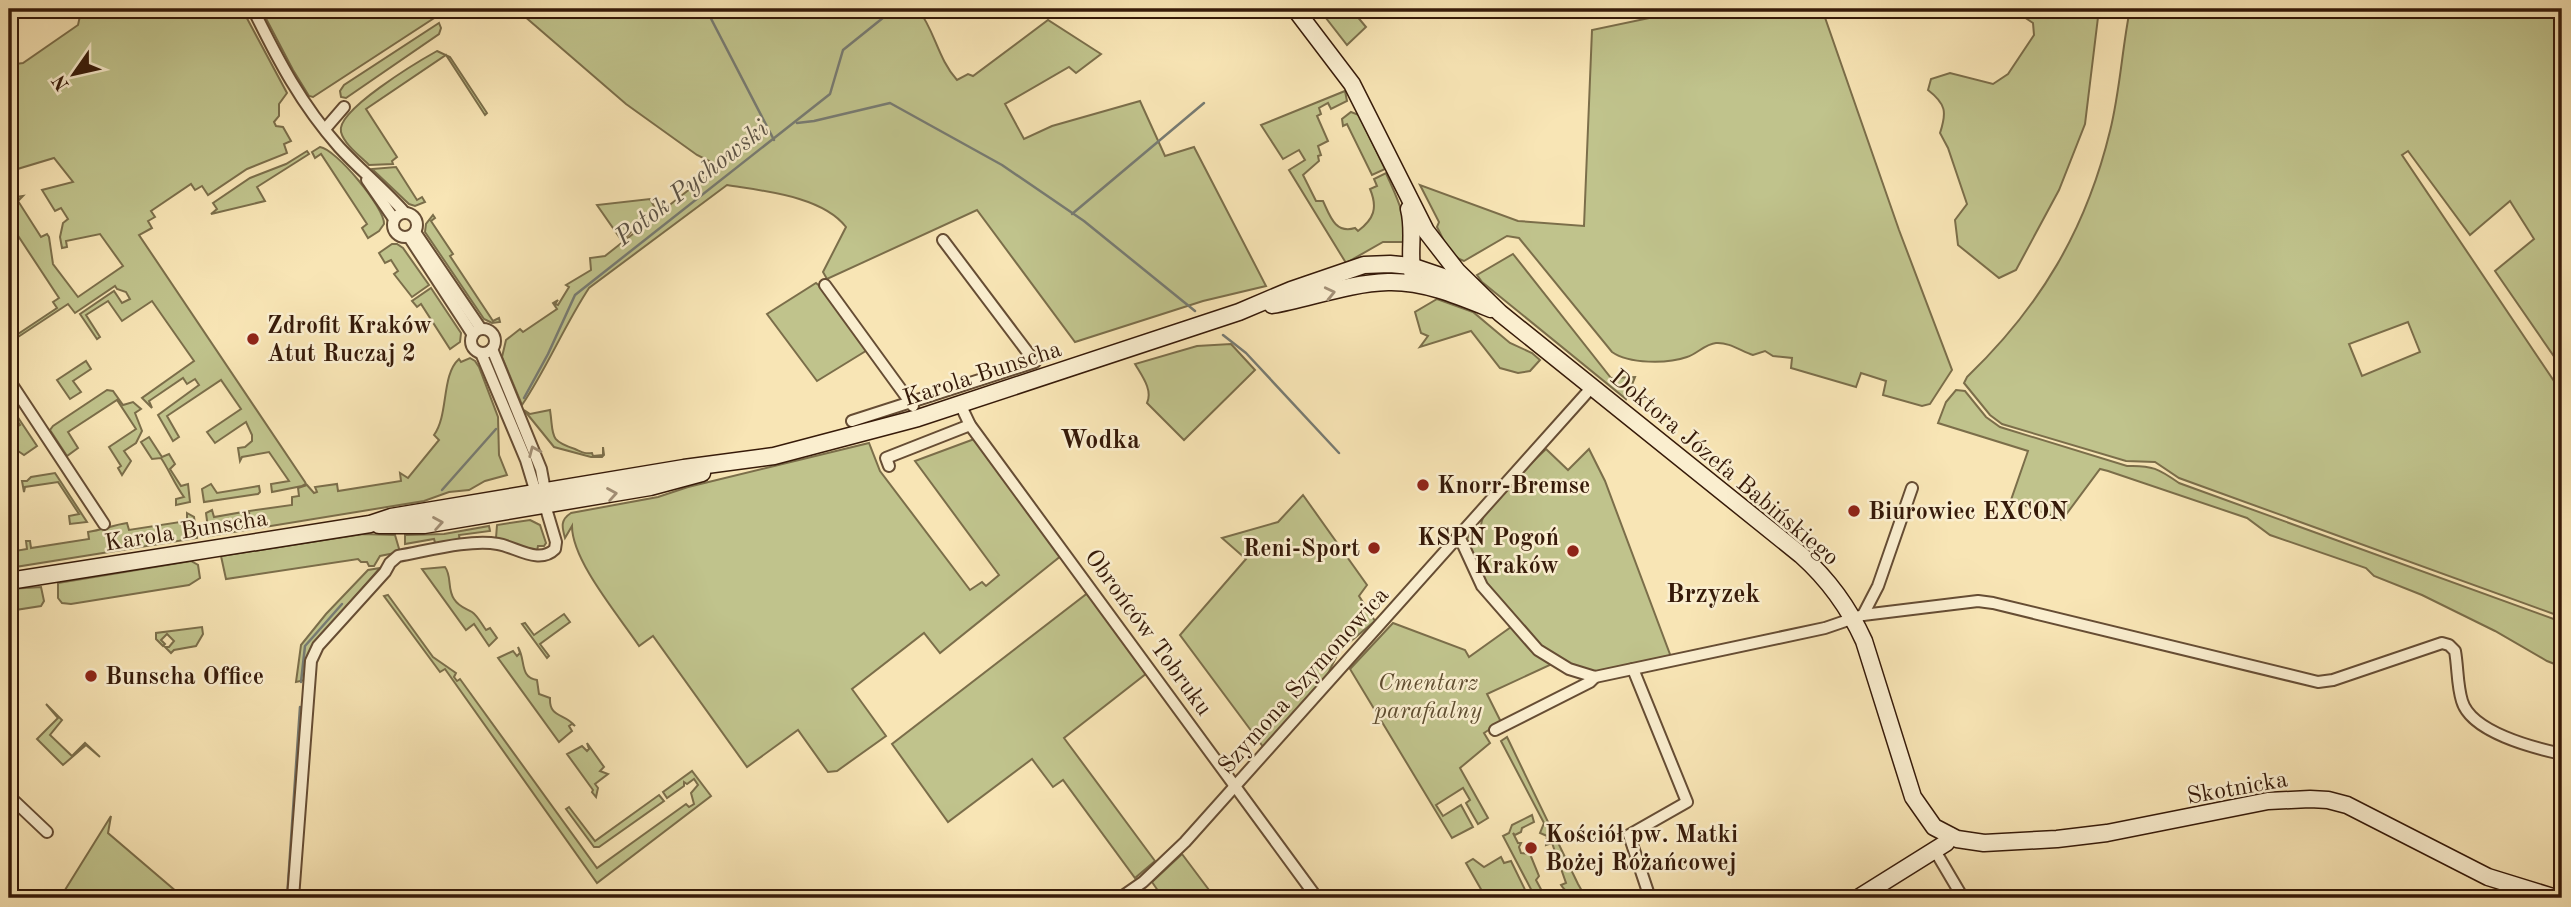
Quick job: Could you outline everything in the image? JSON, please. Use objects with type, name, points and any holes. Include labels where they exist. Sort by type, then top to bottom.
[{"type":"main road","name":"Doktora Józefa Babińskiego","points":[[1295,9],[1356,91],[1406,196],[1442,255],[1500,313],[1809,562],[1858,617],[1924,831],[1939,840]]},
{"type":"main road","name":"Doktora Józefa Babińskiego","points":[[1406,196],[1413,233],[1415,273],[1500,313]]},
{"type":"main road","points":[[1415,273],[1427,248],[1426,231]]},
{"type":"main road","name":"Karola Bunscha","points":[[9,581],[370,524],[424,526],[543,496],[650,487],[918,418],[1239,312],[1390,281],[1415,273],[1456,280],[1475,290]]},
{"type":"main road","name":"Skotnicka","points":[[1939,840],[1984,843],[2057,839],[2120,831],[2268,801],[2289,798],[2328,800],[2371,815],[2488,877],[2556,898]]},
{"type":"main road","points":[[1858,898],[1939,840]]},
{"type":"street","points":[[253,9],[291,84],[359,169],[394,219],[393,227],[397,235],[412,235]]},
{"type":"street","points":[[325,129],[344,107]]},
{"type":"street","points":[[359,169],[386,191],[405,213],[415,218],[417,225],[412,235]]},
{"type":"street","points":[[394,219],[405,213]]},
{"type":"street","points":[[412,235],[477,332]]},
{"type":"street","points":[[852,421],[1035,362],[943,240]]},
{"type":"street","points":[[825,285],[911,402],[918,418]]},
{"type":"street","points":[[477,332],[488,330],[494,336],[495,344],[492,349],[481,353]]},
{"type":"street","points":[[293,898],[310,674],[315,649],[398,556],[481,543],[500,544],[535,555],[550,554],[556,545],[543,496],[481,353],[472,347],[477,332]]},
{"type":"street","points":[[492,349],[541,469],[543,496]]},
{"type":"street","points":[[9,380],[104,524]]},
{"type":"street","name":"Szymona Szymonowica","points":[[1120,898],[1155,871],[1236,787],[1592,387]]},
{"type":"street","name":"Obrońców Tobruku","points":[[960,404],[970,425],[1317,898]]},
{"type":"street","points":[[889,466],[886,458],[970,425]]},
{"type":"street","points":[[1858,617],[1878,586],[1912,488]]},
{"type":"street","points":[[1459,536],[1482,586],[1538,650],[1569,669],[1595,677],[1724,651],[1858,617],[1978,601],[2318,682],[2333,680],[2442,643],[2455,651],[2463,704],[2477,722],[2496,733],[2562,754]]},
{"type":"street","points":[[1633,668],[1687,802],[1629,835],[1650,898]]},
{"type":"street","points":[[1495,730],[1595,677]]},
{"type":"street","points":[[9,796],[47,832]]},
{"type":"street","points":[[1939,840],[1963,898]]},
{"type":"green space","points":[[76,9],[242,9],[287,93],[279,104],[279,116],[274,122],[276,126],[283,127],[291,141],[284,144],[287,153],[247,169],[208,195],[202,186],[195,190],[191,184],[151,211],[155,217],[148,221],[152,228],[139,235],[305,482],[302,486],[272,492],[271,484],[289,481],[269,452],[242,457],[240,461],[238,448],[245,447],[252,441],[246,422],[215,443],[207,432],[241,409],[221,380],[167,416],[179,437],[173,441],[158,415],[199,385],[195,379],[187,384],[183,378],[149,401],[152,408],[142,398],[194,361],[152,301],[122,321],[108,301],[86,315],[100,337],[97,339],[80,314],[114,291],[122,303],[130,299],[126,292],[115,286],[75,313],[68,304],[9,343],[9,340],[57,308],[53,302],[59,298],[9,222],[9,198],[23,196],[18,201],[41,237],[47,234],[49,237],[53,264],[78,297],[123,266],[100,234],[66,241],[67,247],[62,248],[60,237],[63,223],[68,219],[61,208],[55,211],[42,190],[73,182],[54,158],[14,170],[12,168],[9,172],[9,85],[15,80],[9,69],[9,55],[16,64],[23,63],[78,25],[80,16]]},
{"type":"green space","points":[[261,9],[448,9],[313,97],[309,96],[293,70]]},
{"type":"green space","points":[[516,9],[918,9],[929,26],[945,63],[957,80],[968,74],[973,76],[1048,20],[1101,54],[1076,73],[1069,67],[1005,104],[1024,139],[1052,126],[1140,101],[1165,156],[1194,147],[1266,286],[1203,301],[1075,342],[977,210],[827,279],[823,272],[846,227],[822,208],[807,202],[727,185],[589,288],[522,405],[502,357],[506,340],[520,329],[523,332],[557,309],[553,303],[558,300],[555,304],[558,305],[569,287],[566,285],[591,270],[590,258],[605,256],[719,166],[697,155],[626,104]]},
{"type":"green space","points":[[1319,9],[1351,9],[1366,27],[1347,45]]},
{"type":"green space","points":[[1692,9],[1822,9],[1899,230],[1952,370],[1930,404],[1922,406],[1883,395],[1886,381],[1861,373],[1856,387],[1791,368],[1792,358],[1773,356],[1765,351],[1753,355],[1721,343],[1708,345],[1691,356],[1679,359],[1648,362],[1628,359],[1612,352],[1519,238],[1507,236],[1464,261],[1448,247],[1420,185],[1518,221],[1584,226],[1592,30]]},
{"type":"green space","points":[[2012,9],[2099,9],[2085,124],[2059,190],[2016,270],[1999,278],[1958,245],[1955,220],[1967,204],[1948,148],[1940,133],[1944,119],[1942,104],[1928,90],[1931,79],[1950,73],[1993,84],[2008,74],[2034,35],[2033,23]]},
{"type":"green space","points":[[2130,9],[2562,9],[2562,368],[2495,271],[2534,239],[2510,201],[2470,235],[2408,151],[2402,155],[2562,393],[2562,617],[2179,478],[2155,462],[2126,461],[2002,424],[1990,415],[1964,383],[2038,295],[2057,265],[2088,201],[2110,131]],"holes":[[[2408,322],[2420,352],[2362,376],[2349,344]]]},
{"type":"green space","points":[[439,23],[439,34],[346,98],[341,97],[340,91],[344,85]]},
{"type":"green space","points":[[437,51],[446,55],[366,109],[397,157],[392,161],[393,164],[369,165],[345,141],[341,132],[343,123],[351,112],[380,87]]},
{"type":"green space","points":[[446,55],[450,57],[487,113],[485,115]]},
{"type":"green space","points":[[1345,91],[1347,101],[1331,109],[1328,103],[1319,108],[1321,114],[1317,116],[1328,141],[1318,146],[1321,155],[1318,156],[1319,161],[1303,175],[1316,201],[1323,201],[1334,222],[1343,228],[1355,228],[1358,231],[1373,213],[1374,202],[1370,189],[1377,186],[1374,179],[1386,173],[1400,207],[1405,234],[1403,242],[1383,242],[1346,263],[1289,170],[1305,160],[1299,150],[1283,159],[1261,125]]},
{"type":"green space","points":[[1351,112],[1359,115],[1385,169],[1372,175],[1347,124],[1343,126],[1342,119]]},
{"type":"green space","points":[[320,147],[348,168],[377,206],[384,224],[368,238],[362,228],[367,224],[321,154],[315,158],[312,152]]},
{"type":"green space","points":[[307,151],[309,154],[257,187],[265,201],[211,214],[217,209],[213,203],[250,178],[286,164]]},
{"type":"green space","points":[[396,167],[417,200],[422,197],[425,202],[415,206],[409,204],[372,169]]},
{"type":"green space","points":[[650,199],[655,208],[622,241],[597,205]]},
{"type":"green space","points":[[433,215],[435,218],[431,221],[453,254],[450,256],[493,321],[499,318],[500,322],[492,323],[484,319],[425,232],[426,224]]},
{"type":"green space","points":[[392,244],[403,248],[429,285],[412,297],[394,274],[398,271],[391,260],[385,263],[379,253]]},
{"type":"green space","points":[[1513,254],[1611,378],[1635,377],[1626,399],[1482,282],[1477,275]]},
{"type":"green space","points":[[816,283],[828,293],[869,349],[817,381],[767,314]]},
{"type":"green space","points":[[431,288],[461,333],[460,342],[450,349],[421,304],[417,307],[412,301]]},
{"type":"green space","points":[[1437,299],[1473,312],[1510,343],[1532,353],[1540,360],[1530,371],[1518,373],[1500,368],[1471,331],[1420,347],[1428,336],[1421,333],[1415,312]]},
{"type":"green space","points":[[1231,344],[1255,370],[1184,440],[1147,403],[1148,388],[1135,364],[1197,346]]},
{"type":"green space","points":[[470,358],[479,367],[498,417],[499,455],[507,475],[485,481],[469,490],[449,492],[424,501],[209,536],[206,513],[212,510],[214,517],[243,512],[244,523],[250,523],[249,511],[292,505],[292,497],[299,496],[298,488],[307,485],[314,493],[317,492],[315,487],[337,484],[338,491],[401,481],[400,473],[408,478],[439,440],[434,435],[442,417],[453,366],[459,359],[461,362]]},
{"type":"green space","points":[[86,361],[91,369],[73,381],[81,392],[70,399],[57,380]]},
{"type":"green space","points":[[107,390],[113,391],[123,405],[133,402],[141,409],[135,413],[142,431],[136,443],[124,451],[131,461],[122,475],[118,468],[121,466],[109,447],[136,429],[117,400],[68,432],[78,448],[67,456],[50,430]]},
{"type":"green space","points":[[1956,390],[1965,391],[1986,417],[2000,427],[2127,466],[2155,469],[2179,483],[2562,622],[2562,667],[2422,595],[2374,576],[2366,568],[2270,535],[2247,518],[2108,471],[2100,469],[2062,520],[2011,500],[2028,451],[1938,423],[1946,402]]},
{"type":"green space","points":[[9,404],[37,446],[24,455],[18,451],[12,452],[9,448],[9,431],[20,425],[9,409]]},
{"type":"green space","points":[[524,410],[530,414],[550,410],[556,440],[581,452],[592,453],[593,456],[603,455],[603,447],[604,455],[591,457],[554,447]]},
{"type":"green space","points":[[149,437],[162,457],[169,454],[175,464],[170,469],[181,486],[188,484],[190,502],[176,505],[176,499],[184,497],[161,458],[152,459],[141,442]]},
{"type":"green space","points":[[977,438],[1062,555],[940,653],[924,633],[852,689],[886,736],[837,771],[828,772],[798,730],[747,767],[653,636],[639,646],[588,571],[574,540],[572,526],[565,538],[564,534],[563,521],[571,513],[658,497],[688,487],[869,443],[880,471],[970,590],[982,582],[986,586],[999,575],[915,461]]},
{"type":"green space","name":"KSPN Pogoń Kraków","points":[[1546,449],[1568,470],[1589,449],[1605,481],[1671,657],[1590,673],[1540,646],[1487,587],[1466,539],[1481,525],[1498,496]]},
{"type":"green space","points":[[55,473],[87,522],[70,524],[69,516],[79,514],[58,482],[25,487],[24,492],[22,481]]},
{"type":"green space","points":[[211,484],[217,493],[259,486],[260,492],[204,502],[202,489]]},
{"type":"green space","points":[[1303,495],[1367,585],[1359,596],[1375,621],[1339,651],[1325,680],[1264,748],[1180,635],[1246,559],[1222,538],[1278,522]]},
{"type":"green space","points":[[187,513],[194,517],[197,538],[9,568],[9,552],[27,549],[26,541],[30,541],[31,548],[89,539],[88,532],[127,523],[129,530],[187,521]]},
{"type":"green space","points":[[530,520],[540,525],[546,543],[544,546],[538,546],[537,551],[496,538],[497,525]]},
{"type":"green space","points":[[489,526],[490,531],[459,535],[460,542],[436,546],[434,539],[405,544],[405,535],[444,534]]},
{"type":"green space","points":[[363,534],[395,535],[400,552],[380,556],[374,566],[358,559],[226,579],[221,556]]},
{"type":"green space","points":[[191,561],[198,565],[200,578],[189,585],[71,604],[62,603],[58,598],[58,583]]},
{"type":"green space","points":[[445,567],[456,602],[474,614],[486,630],[490,628],[497,638],[489,646],[474,624],[466,630],[422,569]]},
{"type":"green space","points":[[380,568],[313,645],[306,659],[305,680],[296,682],[301,645],[368,570]]},
{"type":"green space","points":[[41,587],[44,601],[41,606],[9,611],[9,589]]},
{"type":"green space","points":[[1089,592],[1147,673],[1064,738],[1155,861],[1135,878],[1063,780],[1053,787],[1032,759],[948,822],[892,744]]},
{"type":"green space","points":[[388,595],[433,657],[456,673],[454,677],[457,681],[460,679],[597,868],[686,804],[689,807],[694,804],[691,793],[698,785],[694,779],[687,784],[684,782],[684,786],[667,798],[663,792],[692,771],[711,796],[597,883],[445,669],[440,672],[384,596]]},
{"type":"green space","points":[[564,614],[570,622],[540,644],[549,656],[547,658],[522,624],[525,623],[534,635]]},
{"type":"green space","name":"Cmentarz parafialny","points":[[1393,623],[1465,650],[1469,657],[1511,627],[1552,664],[1487,694],[1501,722],[1484,733],[1490,743],[1460,768],[1488,818],[1478,824],[1466,803],[1470,800],[1463,788],[1436,805],[1443,816],[1461,805],[1473,827],[1452,838],[1350,669]]},
{"type":"green space","points":[[202,627],[203,634],[196,646],[171,653],[165,647],[169,647],[174,641],[167,634],[161,640],[165,644],[163,646],[156,639],[156,633]]},
{"type":"green space","points":[[518,647],[520,652],[525,672],[537,680],[539,694],[550,698],[552,709],[575,726],[569,726],[572,731],[559,742],[498,658],[513,651],[517,656],[520,653]]},
{"type":"green space","points":[[46,704],[62,720],[50,735],[72,756],[85,743],[100,757],[86,745],[63,765],[37,739],[58,718]]},
{"type":"green space","points":[[1507,737],[1586,898],[1572,894],[1561,885],[1566,883],[1552,843],[1546,845],[1547,836],[1540,833],[1544,823],[1501,741]]},
{"type":"green space","points":[[587,743],[604,767],[600,771],[608,774],[595,784],[598,788],[596,797],[567,754],[582,746],[587,751]]},
{"type":"green space","points":[[659,795],[664,801],[599,847],[594,847],[566,809],[569,807],[595,841]]},
{"type":"green space","points":[[1532,815],[1534,822],[1522,828],[1521,832],[1515,835],[1513,833],[1518,843],[1521,843],[1521,853],[1530,854],[1539,876],[1536,880],[1543,893],[1549,891],[1552,896],[1545,898],[1534,895],[1503,836],[1509,833],[1512,825]]},
{"type":"green space","points":[[111,816],[108,833],[184,898],[107,898],[104,895],[102,898],[60,898]]},
{"type":"green space","points":[[1182,854],[1215,898],[1163,898],[1152,882]]},
{"type":"green space","points":[[1501,857],[1504,863],[1511,861],[1529,898],[1486,898],[1466,863],[1473,859],[1484,867]]},
{"type":"waterway","points":[[706,9],[774,140]]},
{"type":"waterway","name":"Potok Pychowski","points":[[524,398],[575,295],[830,94],[843,50],[894,9]]},
{"type":"waterway","points":[[797,123],[890,103],[1002,165],[1084,221],[1195,311]]},
{"type":"waterway","points":[[1072,214],[1204,103]]},
{"type":"waterway","points":[[1223,335],[1246,353],[1339,453]]},
{"type":"waterway","name":"Potok Pychowski","points":[[442,490],[496,429]]},
{"type":"waterway","name":"Potok Pychowski","points":[[301,682],[305,646],[342,604]]},
{"type":"waterway","name":"Potok Pychowski","points":[[287,898],[300,707]]},
{"type":"place","name":"Zdrofit Kraków Atut Ruczaj 2","points":[[253,339]]},
{"type":"place","name":"Knorr-Bremse","points":[[1423,485]]},
{"type":"place","name":"Biurowiec EXCON","points":[[1854,511]]},
{"type":"place","name":"Reni-Sport","points":[[1374,548]]},
{"type":"place","name":"KSPN Pogoń Kraków","points":[[1573,551]]},
{"type":"place","name":"Bunscha Office","points":[[91,676]]},
{"type":"place","name":"Kościół pw. Matki Bożej Różańcowej","points":[[1531,848]]},
{"type":"district","name":"Wodka","points":[[1100,439]]},
{"type":"district","name":"Brzyzek","points":[[1713,593]]}]
